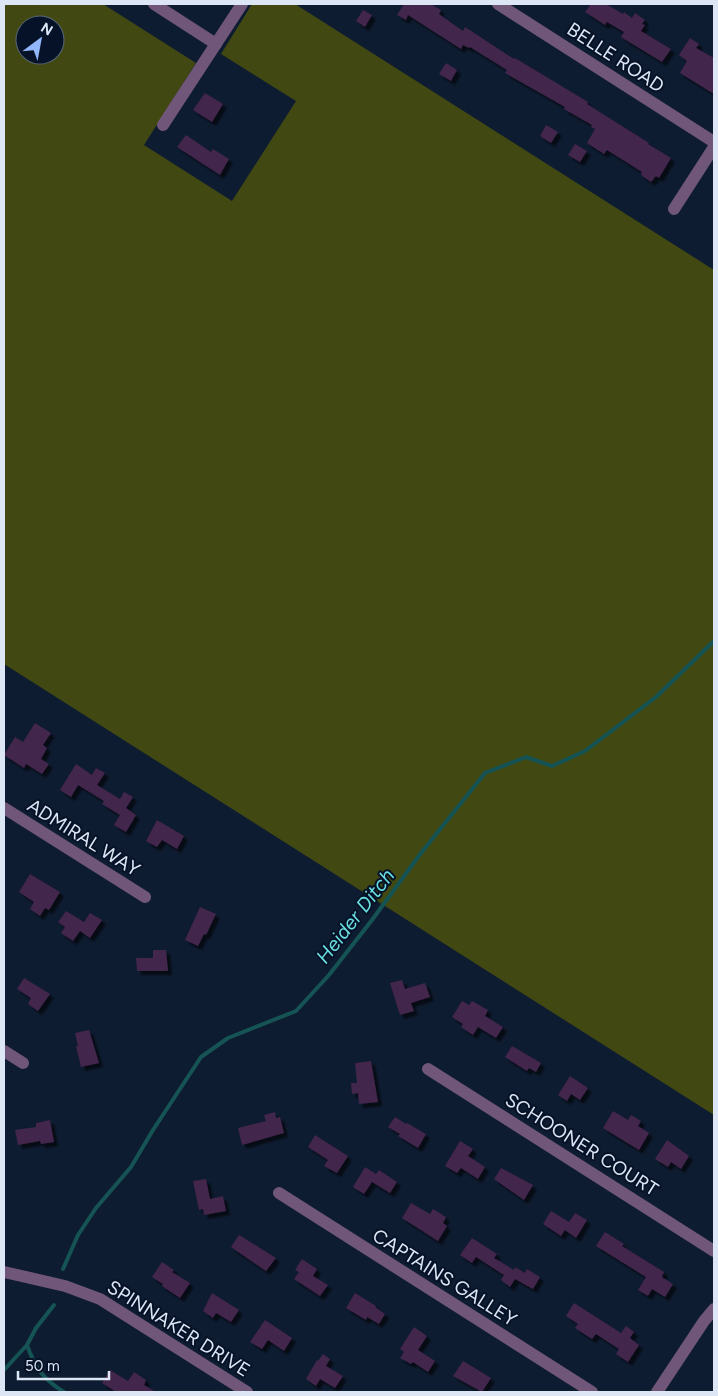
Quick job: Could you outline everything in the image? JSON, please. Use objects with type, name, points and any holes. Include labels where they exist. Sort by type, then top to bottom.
[{"type":"street","points":[[154,4],[216,44]]},
{"type":"street","points":[[163,125],[242,4]]},
{"type":"street","name":"BELLE ROAD","points":[[498,4],[714,142]]},
{"type":"street","points":[[674,209],[714,147]]},
{"type":"street","name":"ADMIRAL WAY","points":[[4,808],[145,897]]},
{"type":"street","points":[[4,1051],[23,1063]]},
{"type":"street","name":"SCHOONER COURT","points":[[428,1069],[714,1251]]},
{"type":"street","name":"CAPTAINS GALLEY","points":[[279,1193],[592,1392]]},
{"type":"street","name":"SPINNAKER DRIVE","points":[[4,1272],[65,1286],[100,1300],[247,1392]]},
{"type":"street","points":[[657,1392],[714,1309]]},
{"type":"green space","points":[[4,4],[103,4],[196,63],[144,145],[232,201],[296,101],[221,54],[252,4],[295,4],[714,270],[714,1115],[4,664]]},
{"type":"building","points":[[404,4],[431,4],[441,10],[439,14],[463,31],[465,27],[514,59],[588,102],[587,104],[671,158],[659,178],[656,176],[651,182],[641,175],[642,172],[607,150],[604,154],[587,143],[595,129],[591,127],[592,125],[564,109],[565,107],[505,73],[507,70],[470,47],[463,45],[461,49],[408,15],[406,20],[397,15]]},
{"type":"building","points":[[591,4],[606,4],[632,18],[635,13],[645,20],[642,24],[645,25],[641,31],[671,49],[662,62],[621,37],[624,32],[607,22],[605,25],[585,12]]},
{"type":"building","points":[[363,10],[372,15],[365,27],[356,21]]},
{"type":"building","points":[[690,38],[699,44],[696,48],[714,58],[714,94],[680,73],[687,61],[679,55]]},
{"type":"building","points":[[446,63],[457,70],[451,81],[439,74]]},
{"type":"building","points":[[205,93],[223,104],[212,122],[193,110]]},
{"type":"building","points":[[546,125],[558,132],[551,143],[540,136]]},
{"type":"building","points":[[186,135],[211,152],[213,149],[229,159],[220,175],[177,147]]},
{"type":"building","points":[[575,144],[587,151],[580,162],[568,155]]},
{"type":"building","points":[[35,723],[51,733],[43,745],[47,748],[41,759],[49,764],[42,774],[26,764],[24,768],[4,755],[15,737],[23,742]]},
{"type":"building","points":[[76,764],[92,775],[96,768],[105,773],[97,785],[120,799],[124,792],[133,797],[126,808],[136,815],[126,832],[114,825],[120,815],[102,804],[104,801],[78,785],[71,797],[60,790]]},
{"type":"building","points":[[157,820],[184,836],[177,849],[162,840],[157,847],[146,841]]},
{"type":"building","points":[[30,874],[60,892],[49,910],[45,908],[40,916],[30,909],[34,902],[19,892]]},
{"type":"building","points":[[200,907],[216,914],[206,935],[204,934],[198,946],[185,940]]},
{"type":"building","points":[[66,911],[84,922],[90,913],[102,920],[90,938],[80,931],[73,941],[61,933],[65,927],[58,922]]},
{"type":"building","points":[[153,950],[166,950],[168,971],[137,971],[136,958],[153,958]]},
{"type":"building","points":[[24,978],[50,994],[38,1011],[28,1004],[31,998],[17,989]]},
{"type":"building","points":[[402,980],[405,989],[425,983],[430,997],[411,1003],[414,1011],[400,1015],[390,983]]},
{"type":"building","points":[[462,1001],[469,1005],[472,1001],[488,1010],[485,1016],[503,1027],[496,1038],[478,1027],[473,1035],[461,1027],[463,1024],[452,1017]]},
{"type":"building","points":[[89,1030],[99,1063],[81,1067],[75,1033]]},
{"type":"building","points":[[512,1046],[541,1063],[536,1072],[529,1068],[527,1071],[505,1057]]},
{"type":"building","points":[[371,1061],[378,1102],[359,1104],[358,1093],[352,1094],[351,1083],[357,1083],[355,1063]]},
{"type":"building","points":[[570,1076],[588,1088],[580,1100],[571,1094],[567,1101],[558,1095]]},
{"type":"building","points":[[613,1111],[628,1120],[631,1115],[641,1121],[638,1126],[649,1133],[639,1150],[603,1128]]},
{"type":"building","points":[[275,1112],[276,1118],[280,1117],[284,1133],[242,1145],[238,1128],[266,1121],[264,1115]]},
{"type":"building","points":[[395,1117],[426,1134],[418,1148],[398,1136],[400,1134],[388,1127]]},
{"type":"building","points":[[50,1120],[54,1142],[41,1144],[40,1141],[18,1145],[15,1130],[36,1127],[36,1123]]},
{"type":"building","points":[[315,1135],[348,1156],[337,1173],[324,1166],[328,1160],[308,1147]]},
{"type":"building","points":[[667,1140],[689,1156],[681,1169],[671,1162],[668,1167],[655,1159]]},
{"type":"building","points":[[460,1141],[473,1149],[468,1156],[485,1167],[478,1179],[461,1168],[457,1173],[445,1166]]},
{"type":"building","points":[[365,1167],[376,1174],[379,1170],[397,1182],[390,1193],[372,1182],[364,1194],[353,1187]]},
{"type":"building","points":[[501,1168],[533,1185],[524,1200],[494,1179]]},
{"type":"building","points":[[206,1179],[210,1199],[223,1196],[226,1211],[204,1215],[203,1209],[199,1210],[193,1181]]},
{"type":"building","points":[[411,1203],[430,1214],[433,1209],[446,1217],[443,1223],[447,1226],[438,1241],[402,1218]]},
{"type":"building","points":[[551,1211],[569,1222],[575,1213],[587,1220],[576,1238],[565,1230],[561,1236],[543,1224]]},
{"type":"building","points":[[605,1232],[624,1244],[622,1246],[664,1272],[662,1277],[673,1284],[665,1297],[652,1289],[648,1296],[638,1290],[646,1277],[596,1246]]},
{"type":"building","points":[[239,1235],[276,1258],[266,1271],[231,1247]]},
{"type":"building","points":[[472,1238],[497,1254],[494,1258],[514,1270],[515,1267],[525,1273],[527,1269],[540,1277],[533,1289],[515,1279],[510,1287],[501,1280],[504,1275],[476,1257],[472,1263],[460,1255]]},
{"type":"building","points":[[302,1259],[317,1269],[313,1276],[328,1285],[320,1296],[294,1279],[299,1272],[295,1270]]},
{"type":"building","points":[[162,1262],[174,1270],[172,1272],[190,1283],[180,1298],[152,1277]]},
{"type":"building","points":[[212,1293],[239,1310],[231,1322],[216,1313],[213,1318],[203,1311]]},
{"type":"building","points":[[355,1293],[385,1314],[379,1324],[367,1317],[366,1320],[346,1308]]},
{"type":"building","points":[[574,1303],[621,1333],[626,1326],[634,1332],[630,1338],[639,1345],[628,1362],[616,1354],[619,1349],[596,1334],[592,1339],[575,1328],[578,1324],[566,1316]]},
{"type":"building","points":[[265,1320],[292,1338],[284,1351],[268,1340],[262,1349],[250,1342]]},
{"type":"building","points":[[414,1327],[427,1336],[418,1350],[435,1361],[428,1372],[413,1362],[411,1364],[400,1358],[404,1352],[400,1349]]},
{"type":"building","points":[[323,1354],[330,1359],[326,1366],[343,1376],[335,1388],[320,1379],[316,1386],[306,1379],[317,1360]]},
{"type":"building","points":[[463,1361],[491,1378],[482,1392],[453,1376]]},
{"type":"building","points":[[110,1370],[128,1381],[134,1372],[146,1380],[144,1385],[156,1392],[116,1392],[102,1383]]},
{"type":"waterway","name":"Heider Ditch","points":[[63,1269],[78,1235],[96,1208],[131,1167],[201,1057],[228,1038],[296,1011],[329,975],[421,853],[485,773],[526,757],[552,766],[585,751],[656,697],[714,641]]},
{"type":"waterway","name":"Heider Ditch","points":[[54,1305],[36,1328],[27,1345],[33,1360],[41,1372],[50,1382],[64,1392]]},
{"type":"waterway","points":[[4,1370],[27,1345]]}]
